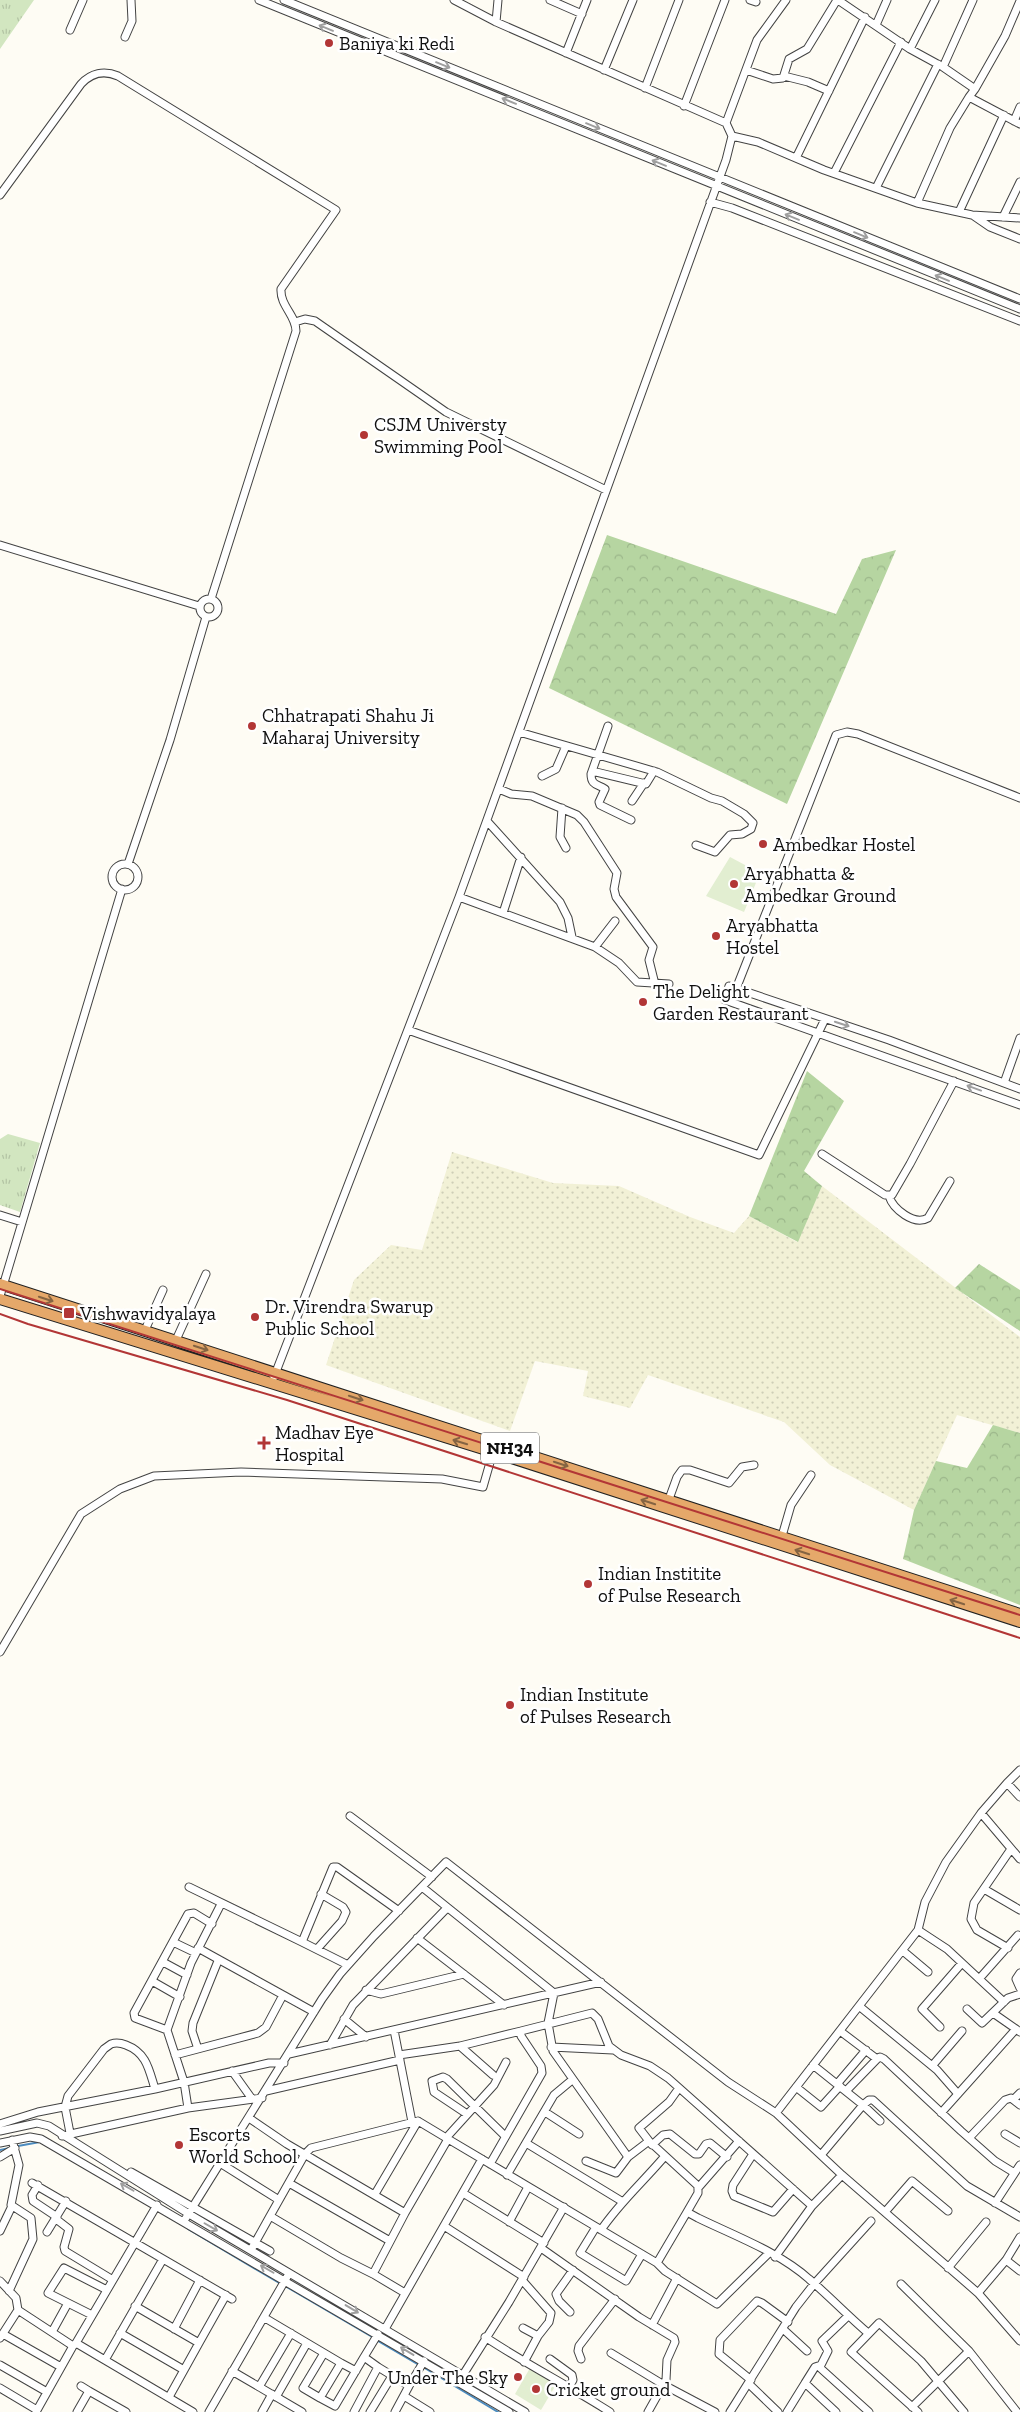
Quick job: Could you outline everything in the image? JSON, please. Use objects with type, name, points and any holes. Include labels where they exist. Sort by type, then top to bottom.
[{"type":"highway","name":"NH34","points":[[1,1291],[144,1330],[669,1499],[782,1536],[1020,1622]]},
{"type":"highway","name":"NH34","points":[[1,1291],[271,1385],[932,1589],[1020,1614]]},
{"type":"street","points":[[70,30],[82,0]]},
{"type":"street","points":[[125,38],[132,20],[131,0]]},
{"type":"street","points":[[259,0],[715,186],[959,290],[1020,321]]},
{"type":"street","points":[[284,0],[299,3],[1020,299]]},
{"type":"street","points":[[271,1385],[460,897],[715,186],[726,160],[732,136],[726,123],[496,22],[454,0]]},
{"type":"street","points":[[496,22],[498,0]]},
{"type":"street","points":[[550,0],[582,14]]},
{"type":"street","points":[[566,53],[587,0]]},
{"type":"street","points":[[604,70],[633,0]]},
{"type":"street","points":[[645,88],[679,0]]},
{"type":"street","points":[[684,106],[725,0]]},
{"type":"street","points":[[726,123],[757,40],[786,0]]},
{"type":"street","points":[[746,70],[773,79],[779,79],[784,76],[789,59],[807,49],[838,0],[910,49],[975,89]]},
{"type":"street","points":[[876,25],[888,0]]},
{"type":"street","points":[[910,49],[935,0]]},
{"type":"street","points":[[876,188],[973,0]]},
{"type":"street","points":[[917,203],[950,128],[1005,36],[1020,2]]},
{"type":"street","points":[[796,158],[865,17]]},
{"type":"street","points":[[834,173],[900,42]]},
{"type":"street","points":[[0,194],[87,77],[105,72],[118,76],[336,210],[281,290],[282,300],[295,322],[294,339],[211,599]]},
{"type":"street","points":[[784,76],[808,82],[829,91]]},
{"type":"street","points":[[969,97],[1017,123],[1020,107]]},
{"type":"street","points":[[959,212],[1004,115]]},
{"type":"street","points":[[732,136],[758,142],[834,173],[917,203],[972,215],[1020,218]]},
{"type":"street","points":[[1003,216],[1020,182]]},
{"type":"street","points":[[710,202],[959,290],[1020,309]]},
{"type":"street","points":[[972,215],[990,227],[1020,240]]},
{"type":"street","points":[[959,290],[965,276]]},
{"type":"street","points":[[295,322],[305,319],[315,321],[446,412],[606,490]]},
{"type":"street","points":[[0,545],[200,606]]},
{"type":"street","points":[[211,599],[217,603],[218,611],[214,616],[206,617],[200,613],[200,606],[204,600],[211,599]]},
{"type":"street","points":[[128,864],[170,740],[206,617]]},
{"type":"street","points":[[608,726],[592,771],[592,783],[605,789],[599,804],[631,820]]},
{"type":"street","points":[[519,732],[654,771],[711,798],[722,801],[744,814],[752,823],[751,829],[742,834],[727,837],[715,852],[696,845]]},
{"type":"street","points":[[1020,798],[858,734],[847,732],[836,735],[733,987],[725,1000],[1020,1104]]},
{"type":"street","points":[[542,776],[556,769],[566,746]]},
{"type":"street","points":[[592,771],[644,783]]},
{"type":"street","points":[[632,800],[644,783],[649,781],[654,771]]},
{"type":"street","points":[[499,789],[511,794],[532,796],[581,818],[615,869],[618,876],[614,889],[616,897],[653,947],[650,960],[655,984]]},
{"type":"street","points":[[562,808],[560,834],[566,848]]},
{"type":"street","points":[[487,821],[562,905],[572,937]]},
{"type":"street","points":[[503,913],[521,857]]},
{"type":"street","points":[[128,864],[136,870],[138,880],[132,888],[122,889],[114,884],[112,874],[118,866],[128,864]]},
{"type":"street","points":[[1,1291],[122,889]]},
{"type":"street","points":[[460,897],[595,947],[619,963],[636,982],[669,984]]},
{"type":"street","points":[[595,947],[615,921]]},
{"type":"street","points":[[733,987],[1020,1089]]},
{"type":"street","points":[[408,1030],[759,1155],[825,1019]]},
{"type":"street","points":[[1004,1083],[1020,1038]]},
{"type":"street","points":[[888,1196],[892,1195],[910,1164],[954,1081]]},
{"type":"street","points":[[822,1154],[888,1196],[895,1208],[915,1220],[922,1221],[928,1218],[950,1181]]},
{"type":"street","points":[[0,1215],[22,1222]]},
{"type":"street","points":[[176,1340],[206,1274]]},
{"type":"street","points":[[144,1330],[164,1290]]},
{"type":"street","points":[[0,1652],[81,1514],[99,1501],[130,1484],[154,1476],[241,1472],[442,1479],[483,1487],[493,1452]]},
{"type":"street","points":[[669,1499],[682,1470],[690,1470],[729,1483],[742,1467],[754,1465]]},
{"type":"street","points":[[782,1536],[791,1505],[811,1475]]},
{"type":"street","points":[[776,2113],[904,1951],[918,1930],[925,1902],[946,1862],[982,1814],[1020,1770]]},
{"type":"street","points":[[1007,1784],[1020,1797]]},
{"type":"street","points":[[982,1814],[1020,1859]]},
{"type":"street","points":[[350,1816],[432,1877]]},
{"type":"street","points":[[1008,1948],[973,1925],[972,1911],[974,1903],[1011,1849]]},
{"type":"street","points":[[189,2214],[314,2012],[348,1965],[446,1862],[728,2082],[776,2113],[842,2175],[978,2292],[1020,2341]]},
{"type":"street","points":[[302,1942],[333,1867],[337,1867],[399,1911]]},
{"type":"street","points":[[189,1887],[348,1965]]},
{"type":"street","points":[[422,1887],[554,1993]]},
{"type":"street","points":[[984,1889],[1020,1910]]},
{"type":"street","points":[[317,1949],[342,1921],[346,1912],[343,1907],[321,1894]]},
{"type":"street","points":[[188,2108],[184,2082],[167,2030],[197,1950],[221,1904]]},
{"type":"street","points":[[330,2045],[344,2019],[366,1990],[447,1908]]},
{"type":"street","points":[[167,2030],[134,2016],[190,1913],[194,1913],[212,1924]]},
{"type":"street","points":[[918,1930],[947,1949],[1004,2002]]},
{"type":"street","points":[[979,1979],[1019,1934]]},
{"type":"street","points":[[417,1938],[504,2005]]},
{"type":"street","points":[[173,1942],[197,1950],[314,2012]]},
{"type":"street","points":[[904,1951],[928,1972]]},
{"type":"street","points":[[197,2046],[192,2031],[193,2023],[218,1961]]},
{"type":"street","points":[[163,1962],[187,1975]]},
{"type":"street","points":[[940,2027],[922,2009],[962,1963]]},
{"type":"street","points":[[1020,1973],[1016,1977],[1020,1988]]},
{"type":"street","points":[[366,1990],[381,1994],[464,1974]]},
{"type":"street","points":[[152,1982],[180,1997]]},
{"type":"street","points":[[289,2054],[602,1982]]},
{"type":"street","points":[[554,1993],[548,2023],[551,2047],[572,2080],[628,2157]]},
{"type":"street","points":[[967,2009],[982,2023],[1004,2002],[1020,1994]]},
{"type":"street","points":[[175,2055],[258,2033],[266,2027],[283,1995]]},
{"type":"street","points":[[859,2006],[932,2066],[958,2094]]},
{"type":"street","points":[[0,2131],[37,2123],[67,2134],[188,2108],[252,2099],[399,2058],[460,2046],[592,2013],[598,2019],[607,2043],[613,2050]]},
{"type":"street","points":[[941,2113],[1018,2030],[993,2013]]},
{"type":"street","points":[[344,2019],[366,2037]]},
{"type":"street","points":[[375,2194],[415,2122],[394,2030]]},
{"type":"street","points":[[490,2164],[542,2071],[521,2036],[521,2030]]},
{"type":"street","points":[[840,2031],[876,2059]]},
{"type":"street","points":[[932,2066],[962,2031]]},
{"type":"street","points":[[67,2134],[65,2107],[74,2087],[104,2049],[114,2042],[134,2048],[142,2054],[155,2089]]},
{"type":"street","points":[[460,2046],[493,2075]]},
{"type":"street","points":[[551,2047],[613,2050],[650,2066],[679,2088],[812,2206]]},
{"type":"street","points":[[841,2087],[866,2050]]},
{"type":"street","points":[[796,2087],[821,2107],[841,2087],[880,2057],[941,2113],[1014,2174]]},
{"type":"street","points":[[0,2124],[38,2112],[155,2089],[274,2062],[284,2063]]},
{"type":"street","points":[[372,2274],[447,2138],[494,2085],[506,2062]]},
{"type":"street","points":[[813,2065],[880,2121]]},
{"type":"street","points":[[232,2071],[252,2099]]},
{"type":"street","points":[[467,2114],[434,2092],[432,2081],[444,2077],[505,2136]]},
{"type":"street","points":[[507,2175],[557,2092],[572,2080]]},
{"type":"street","points":[[679,2088],[669,2102],[640,2126],[650,2143],[698,2188]]},
{"type":"street","points":[[970,2138],[1005,2100],[1017,2102],[1020,2093]]},
{"type":"street","points":[[821,2156],[869,2100],[875,2102],[967,2186],[1020,2217]]},
{"type":"street","points":[[38,2112],[46,2121],[285,2279],[424,2361],[461,2378],[525,2412]]},
{"type":"street","points":[[545,2112],[579,2134]]},
{"type":"street","points":[[249,2118],[305,2154],[406,2213]]},
{"type":"street","points":[[251,2250],[305,2154],[311,2148],[415,2122],[447,2138],[599,2228],[657,2263],[664,2271],[717,2304],[772,2255],[812,2206],[842,2175]]},
{"type":"street","points":[[586,2161],[613,2174],[617,2172],[628,2157],[663,2135],[670,2134],[695,2154],[698,2155],[706,2144],[710,2143],[728,2157]]},
{"type":"street","points":[[1005,2134],[1020,2143]]},
{"type":"street","points":[[0,2143],[30,2137],[42,2139],[157,2205],[189,2214],[270,2251]]},
{"type":"street","points":[[0,2231],[12,2206],[18,2173],[15,2148],[12,2140]]},
{"type":"street","points":[[657,2263],[698,2193],[698,2188],[728,2157],[739,2141]]},
{"type":"street","points":[[526,2144],[623,2202]]},
{"type":"street","points":[[0,2157],[15,2148]]},
{"type":"street","points":[[753,2154],[733,2185],[732,2191],[734,2196],[773,2212],[793,2189]]},
{"type":"street","points":[[642,2254],[626,2281],[580,2253],[615,2209],[665,2156]]},
{"type":"street","points":[[385,2329],[482,2159]]},
{"type":"street","points":[[220,2164],[279,2200]]},
{"type":"street","points":[[995,2203],[1020,2165]]},
{"type":"street","points":[[884,2212],[912,2181],[948,2211]]},
{"type":"street","points":[[289,2183],[390,2241]]},
{"type":"street","points":[[113,2280],[65,2251],[64,2246],[69,2230],[32,2199],[35,2184],[229,2297],[199,2343],[169,2398]]},
{"type":"street","points":[[509,2222],[528,2187]]},
{"type":"street","points":[[463,2193],[509,2222],[615,2300],[675,2340],[667,2357],[667,2376],[664,2385],[648,2412]]},
{"type":"street","points":[[47,2232],[66,2201]]},
{"type":"street","points":[[0,2388],[36,2411],[157,2205]]},
{"type":"street","points":[[10,2291],[34,2232],[31,2218],[12,2206]]},
{"type":"street","points":[[461,2378],[523,2279],[564,2207]]},
{"type":"street","points":[[687,2212],[772,2255],[810,2279],[868,2333]]},
{"type":"street","points":[[189,2214],[385,2329],[461,2378],[507,2411]]},
{"type":"street","points":[[270,2216],[405,2293]]},
{"type":"street","points":[[730,2412],[814,2284],[871,2221]]},
{"type":"street","points":[[948,2268],[986,2222]]},
{"type":"street","points":[[444,2226],[523,2279],[551,2313],[549,2322],[538,2336],[524,2362]]},
{"type":"street","points":[[978,2292],[1006,2260],[1020,2237]]},
{"type":"street","points":[[105,2360],[163,2259]]},
{"type":"street","points":[[1006,2260],[1020,2272]]},
{"type":"street","points":[[92,2315],[48,2292],[64,2268],[107,2290]]},
{"type":"street","points":[[570,2312],[556,2296],[573,2270]]},
{"type":"street","points":[[209,2412],[290,2273]]},
{"type":"street","points":[[652,2325],[677,2278]]},
{"type":"street","points":[[174,2329],[200,2280]]},
{"type":"street","points":[[0,2281],[16,2298],[18,2310],[2,2336],[61,2367]]},
{"type":"street","points":[[901,2284],[969,2351],[1017,2412]]},
{"type":"street","points":[[581,2359],[578,2351],[579,2346],[615,2300]]},
{"type":"street","points":[[778,2412],[750,2382],[719,2354],[720,2340],[757,2301],[762,2302],[788,2322]]},
{"type":"street","points":[[52,2332],[68,2303]]},
{"type":"street","points":[[135,2306],[199,2343]]},
{"type":"street","points":[[18,2310],[52,2332],[105,2360],[193,2412]]},
{"type":"street","points":[[820,2367],[828,2351],[822,2341],[848,2316]]},
{"type":"street","points":[[265,2318],[356,2371]]},
{"type":"street","points":[[964,2412],[939,2381],[882,2323],[878,2323],[851,2352],[915,2410],[939,2381],[969,2351]]},
{"type":"street","points":[[523,2328],[538,2336]]},
{"type":"street","points":[[783,2329],[806,2351]]},
{"type":"street","points":[[120,2333],[184,2370]]},
{"type":"street","points":[[259,2386],[291,2333]]},
{"type":"street","points":[[324,2353],[303,2388],[320,2398],[333,2409],[378,2334]]},
{"type":"street","points":[[485,2337],[610,2412]]},
{"type":"street","points":[[262,2412],[307,2343]]},
{"type":"street","points":[[611,2353],[664,2385],[715,2412]]},
{"type":"street","points":[[364,2357],[410,2386]]},
{"type":"street","points":[[550,2359],[572,2375],[573,2380],[569,2387]]},
{"type":"street","points":[[395,2412],[424,2361]]},
{"type":"street","points":[[320,2398],[341,2363]]},
{"type":"street","points":[[0,2365],[47,2392]]},
{"type":"street","points":[[787,2412],[816,2366],[820,2367],[869,2412]]},
{"type":"street","points":[[354,2412],[378,2367]]},
{"type":"street","points":[[232,2371],[302,2412]]},
{"type":"street","points":[[370,2412],[392,2376]]},
{"type":"street","points":[[805,2383],[836,2412]]},
{"type":"street","points":[[81,2386],[112,2409],[126,2412]]},
{"type":"street","points":[[77,2412],[89,2391]]},
{"type":"street","points":[[404,2396],[430,2412]]},
{"type":"green space","points":[[0,0],[34,0],[0,49]]},
{"type":"green space","points":[[607,535],[836,614],[862,559],[896,550],[787,804],[549,688]]},
{"type":"green space","name":"Aryabhatta & Ambedkar Ground","points":[[730,857],[760,873],[744,912],[706,896]]},
{"type":"green space","points":[[807,1071],[844,1101],[804,1171],[822,1186],[798,1242],[749,1216]]},
{"type":"green space","points":[[8,1134],[40,1143],[20,1212],[0,1205],[0,1139]]},
{"type":"green space","points":[[452,1152],[553,1183],[619,1186],[690,1217],[734,1233],[749,1216],[797,1242],[822,1186],[1020,1337],[1020,1433],[957,1415],[914,1510],[830,1465],[784,1422],[648,1375],[630,1408],[583,1396],[588,1371],[535,1361],[510,1431],[326,1365],[354,1280],[391,1245],[422,1250]]},
{"type":"green space","points":[[979,1264],[1020,1290],[1020,1331],[955,1288]]},
{"type":"green space","points":[[993,1425],[1020,1433],[1020,1605],[903,1559],[914,1510],[936,1461],[967,1468]]},
{"type":"green space","name":"Cricket ground","points":[[530,2368],[557,2383],[541,2410],[515,2394]]},
{"type":"waterway","points":[[18,2146],[40,2142]]},
{"type":"waterway","points":[[0,2150],[10,2148]]},
{"type":"waterway","points":[[188,2229],[281,2284]]},
{"type":"waterway","points":[[285,2286],[374,2338]]},
{"type":"waterway","points":[[378,2341],[419,2365]]},
{"type":"waterway","points":[[423,2367],[498,2412]]},
{"type":"railway","points":[[0,1289],[1020,1615]]},
{"type":"railway","points":[[0,1314],[28,1324],[287,1400],[1020,1638]]},
{"type":"place","name":"Baniya ki Redi","points":[[329,43]]},
{"type":"place","name":"CSJM Universty Swimming Pool","points":[[364,435]]},
{"type":"place","name":"Chhatrapati Shahu Ji Maharaj University","points":[[252,726]]},
{"type":"place","name":"Ambedkar Hostel","points":[[763,844]]},
{"type":"place","name":"Aryabhatta & Ambedkar Ground","points":[[734,884]]},
{"type":"place","name":"Aryabhatta Hostel","points":[[716,936]]},
{"type":"place","name":"The Delight Garden Restaurant","points":[[643,1002]]},
{"type":"place","name":"Vishwavidyalaya","points":[[69,1313]]},
{"type":"place","name":"Dr. Virendra Swarup Public School","points":[[255,1317]]},
{"type":"place","name":"Madhav Eye Hospital","points":[[264,1443]]},
{"type":"place","name":"Indian Institite of Pulse Research","points":[[588,1584]]},
{"type":"place","name":"Indian Institute of Pulses Research","points":[[510,1705]]},
{"type":"place","name":"Escorts World School","points":[[179,2145]]},
{"type":"place","name":"Under The Sky","points":[[518,2377]]},
{"type":"place","name":"Cricket ground","points":[[536,2389]]}]
